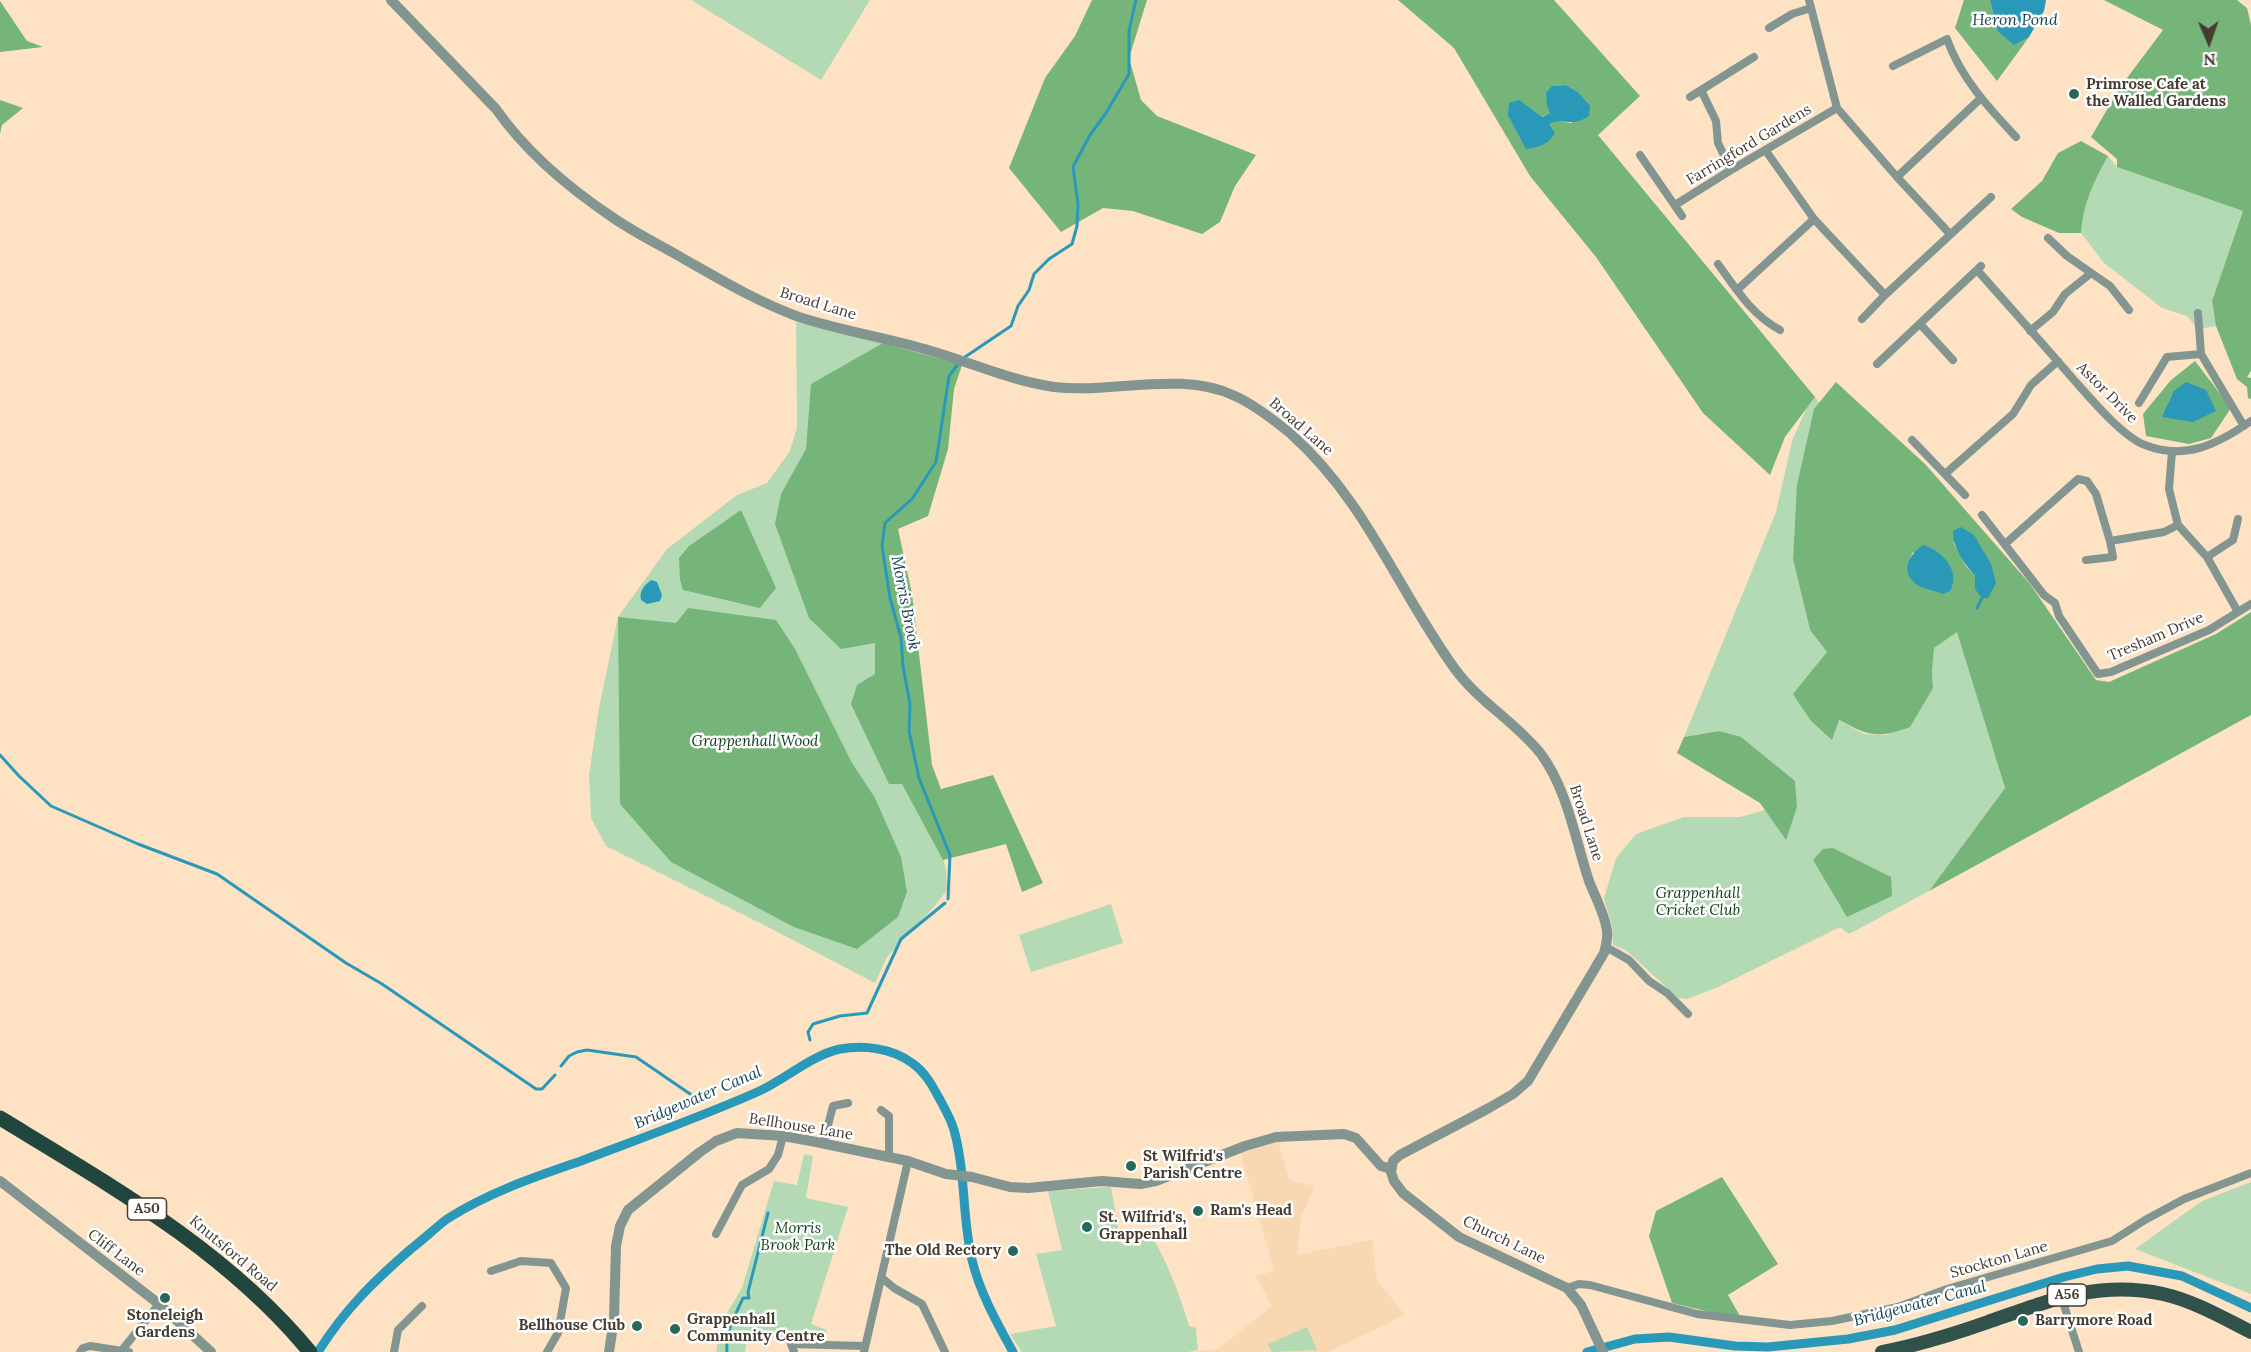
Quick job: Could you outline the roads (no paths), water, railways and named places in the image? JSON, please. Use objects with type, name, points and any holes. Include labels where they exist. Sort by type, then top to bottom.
[{"type":"highway","name":"Knutsford Road","points":[[2,1123],[179,1231],[247,1287],[307,1348]]},
{"type":"main road","name":"A56","points":[[1882,1352],[1932,1340],[2061,1296],[2128,1289],[2163,1294],[2191,1303],[2251,1332]]},
{"type":"street","name":"Broad Lane","points":[[391,0],[496,109],[530,150],[612,218],[739,290],[777,308],[811,320],[950,356],[1022,380],[1054,387],[1162,385],[1214,388],[1230,393],[1258,409],[1300,443],[1330,474],[1364,521],[1455,669],[1474,693],[1525,737],[1549,766],[1563,796],[1590,884],[1605,921],[1606,947]]},
{"type":"street","points":[[1769,28],[1810,4],[1837,108],[1896,177],[1950,234]]},
{"type":"street","points":[[1893,66],[1947,39],[1980,99],[2016,137]]},
{"type":"street","points":[[1690,97],[1754,57]]},
{"type":"street","points":[[1701,90],[1716,121],[1718,143],[1731,170]]},
{"type":"street","points":[[1896,177],[1980,99]]},
{"type":"street","name":"Farringford Gardens","points":[[1675,205],[1837,108]]},
{"type":"street","points":[[1766,151],[1814,219],[1885,295]]},
{"type":"street","points":[[1640,154],[1682,216]]},
{"type":"street","points":[[1862,320],[1885,295],[1991,197]]},
{"type":"street","points":[[1737,290],[1814,219]]},
{"type":"street","points":[[2048,238],[2090,274],[2110,286],[2128,310]]},
{"type":"street","points":[[1718,264],[1755,314],[1764,322],[1780,330]]},
{"type":"street","name":"Astor Drive","points":[[1877,364],[1979,268],[2030,331],[2102,411],[2144,445],[2172,451],[2192,451],[2215,444],[2247,423]]},
{"type":"street","points":[[2030,331],[2053,312],[2065,294],[2090,274]]},
{"type":"street","points":[[2198,313],[2201,354],[2247,423]]},
{"type":"street","points":[[1920,324],[1953,360]]},
{"type":"street","points":[[2139,403],[2167,357],[2201,354]]},
{"type":"street","points":[[1945,474],[2013,414],[2031,384],[2058,361]]},
{"type":"street","points":[[1912,440],[1965,495]]},
{"type":"street","points":[[2172,451],[2169,489],[2178,525],[2207,557],[2238,612]]},
{"type":"street","points":[[2005,544],[2078,479],[2087,481],[2096,494],[2114,557],[2086,560]]},
{"type":"street","name":"Tresham Drive","points":[[1982,515],[2044,595],[2055,603],[2059,616],[2098,674],[2111,672],[2209,630],[2251,604]]},
{"type":"street","points":[[2207,557],[2233,540],[2238,519]]},
{"type":"street","points":[[2110,541],[2164,532],[2178,525]]},
{"type":"street","points":[[1391,1169],[1394,1161],[1400,1155],[1489,1108],[1522,1087],[1537,1068],[1606,947],[1629,960],[1649,981],[1666,993],[1688,1014]]},
{"type":"street","points":[[823,1144],[833,1106],[848,1103]]},
{"type":"street","points":[[881,1110],[889,1116],[890,1157]]},
{"type":"street","name":"Bellhouse Lane","points":[[609,1352],[614,1319],[616,1246],[620,1226],[628,1210],[716,1141],[737,1133],[783,1136],[908,1161],[946,1174],[972,1177]]},
{"type":"street","name":"Church Lane","points":[[972,1177],[1010,1187],[1028,1188],[1102,1181],[1140,1184],[1156,1181],[1245,1146],[1276,1137],[1344,1134],[1356,1138],[1381,1166],[1391,1169],[1394,1181],[1403,1193],[1451,1232],[1567,1288],[1581,1305],[1603,1352]]},
{"type":"street","points":[[716,1234],[742,1185],[769,1169],[778,1155],[783,1136]]},
{"type":"street","points":[[794,1352],[791,1344],[864,1349],[908,1161]]},
{"type":"street","name":"Stockton Lane","points":[[1567,1288],[1579,1284],[1590,1285],[1696,1314],[1741,1321],[1790,1326],[1832,1321],[1898,1307],[1947,1289],[2112,1242],[2145,1220],[2184,1199],[2251,1173]]},
{"type":"street","name":"Cliff Lane","points":[[0,1181],[159,1304],[211,1352]]},
{"type":"street","points":[[491,1272],[522,1261],[551,1263],[566,1288],[558,1333],[548,1352]]},
{"type":"street","points":[[882,1278],[894,1288],[922,1304],[945,1352]]},
{"type":"street","points":[[2061,1296],[2079,1352]]},
{"type":"street","points":[[80,1352],[83,1348],[90,1346],[126,1351],[159,1304]]},
{"type":"street","points":[[394,1352],[398,1330],[422,1306]]},
{"type":"water","name":"Heron Pond","points":[[1990,0],[2046,0],[2044,11],[2029,37],[2014,45],[1997,31]]},
{"type":"water","points":[[1566,85],[1578,92],[1590,106],[1589,116],[1583,120],[1559,121],[1549,124],[1555,133],[1549,140],[1539,146],[1526,149],[1508,115],[1509,103],[1519,100],[1542,117],[1550,113],[1546,93],[1552,86]]},
{"type":"water","points":[[2186,382],[2206,390],[2216,411],[2193,422],[2162,417],[2174,391]]},
{"type":"water","points":[[1961,527],[1974,535],[1991,564],[1996,583],[1988,598],[1982,598],[1975,589],[1975,576],[1957,550],[1953,531]]},
{"type":"water","points":[[1923,545],[1937,552],[1952,569],[1953,584],[1950,591],[1942,594],[1919,586],[1911,579],[1907,568],[1908,563]]},
{"type":"water","points":[[651,580],[657,582],[662,595],[660,601],[647,604],[641,600],[641,591]]},
{"type":"waterway","name":"Morris Brook","points":[[962,359],[1011,326],[1018,306],[1029,290],[1034,274],[1049,259],[1072,244],[1077,226],[1078,204],[1073,167],[1090,135],[1129,74],[1129,31],[1136,0]]},
{"type":"waterway","name":"Morris Brook","points":[[948,899],[950,855],[919,778],[909,731],[910,704],[903,666],[901,638],[890,598],[882,546],[885,523],[912,499],[936,462],[949,376],[958,364]]},
{"type":"waterway","points":[[1977,608],[1982,598]]},
{"type":"waterway","points":[[0,755],[51,806],[138,844],[217,874],[536,1089],[542,1089],[555,1075]]},
{"type":"waterway","name":"Morris Brook","points":[[810,1040],[808,1032],[813,1024],[840,1016],[867,1013],[901,939],[945,903]]},
{"type":"waterway","name":"Bridgewater Canal","points":[[318,1352],[339,1322],[373,1284],[438,1226],[463,1209],[512,1186],[755,1093],[829,1052],[859,1047],[887,1051],[912,1063],[928,1079],[948,1114],[958,1146],[969,1244],[975,1272],[984,1296],[1013,1352]]},
{"type":"waterway","points":[[561,1066],[569,1056],[587,1050],[636,1057],[696,1098]]},
{"type":"waterway","points":[[727,1352],[731,1324],[743,1298],[749,1298],[748,1292],[768,1213]]},
{"type":"waterway","name":"Bridgewater Canal","points":[[1587,1352],[1635,1339],[1669,1337],[1735,1346],[1768,1347],[1848,1339],[1895,1330],[2064,1277],[2097,1269],[2128,1266],[2182,1276],[2251,1308]]},
{"type":"place","name":"Primrose Cafe at the Walled Gardens","points":[[2074,94]]},
{"type":"place","name":"St Wilfrid's Parish Centre","points":[[1131,1166]]},
{"type":"place","name":"Ram's Head","points":[[1198,1211]]},
{"type":"place","name":"St. Wilfrid's, Grappenhall","points":[[1087,1227]]},
{"type":"place","name":"The Old Rectory","points":[[1013,1251]]},
{"type":"place","name":"Stoneleigh Gardens","points":[[165,1298]]},
{"type":"place","name":"Barrymore Road","points":[[2023,1321]]},
{"type":"place","name":"Bellhouse Club","points":[[637,1326]]},
{"type":"place","name":"Grappenhall Community Centre","points":[[675,1329]]},
{"type":"park label","name":"Grappenhall Wood","points":[[755,742]]},
{"type":"park label","name":"Grappenhall Cricket Club","points":[[1698,902]]},
{"type":"park label","name":"Morris Brook Park","points":[[798,1238]]}]
